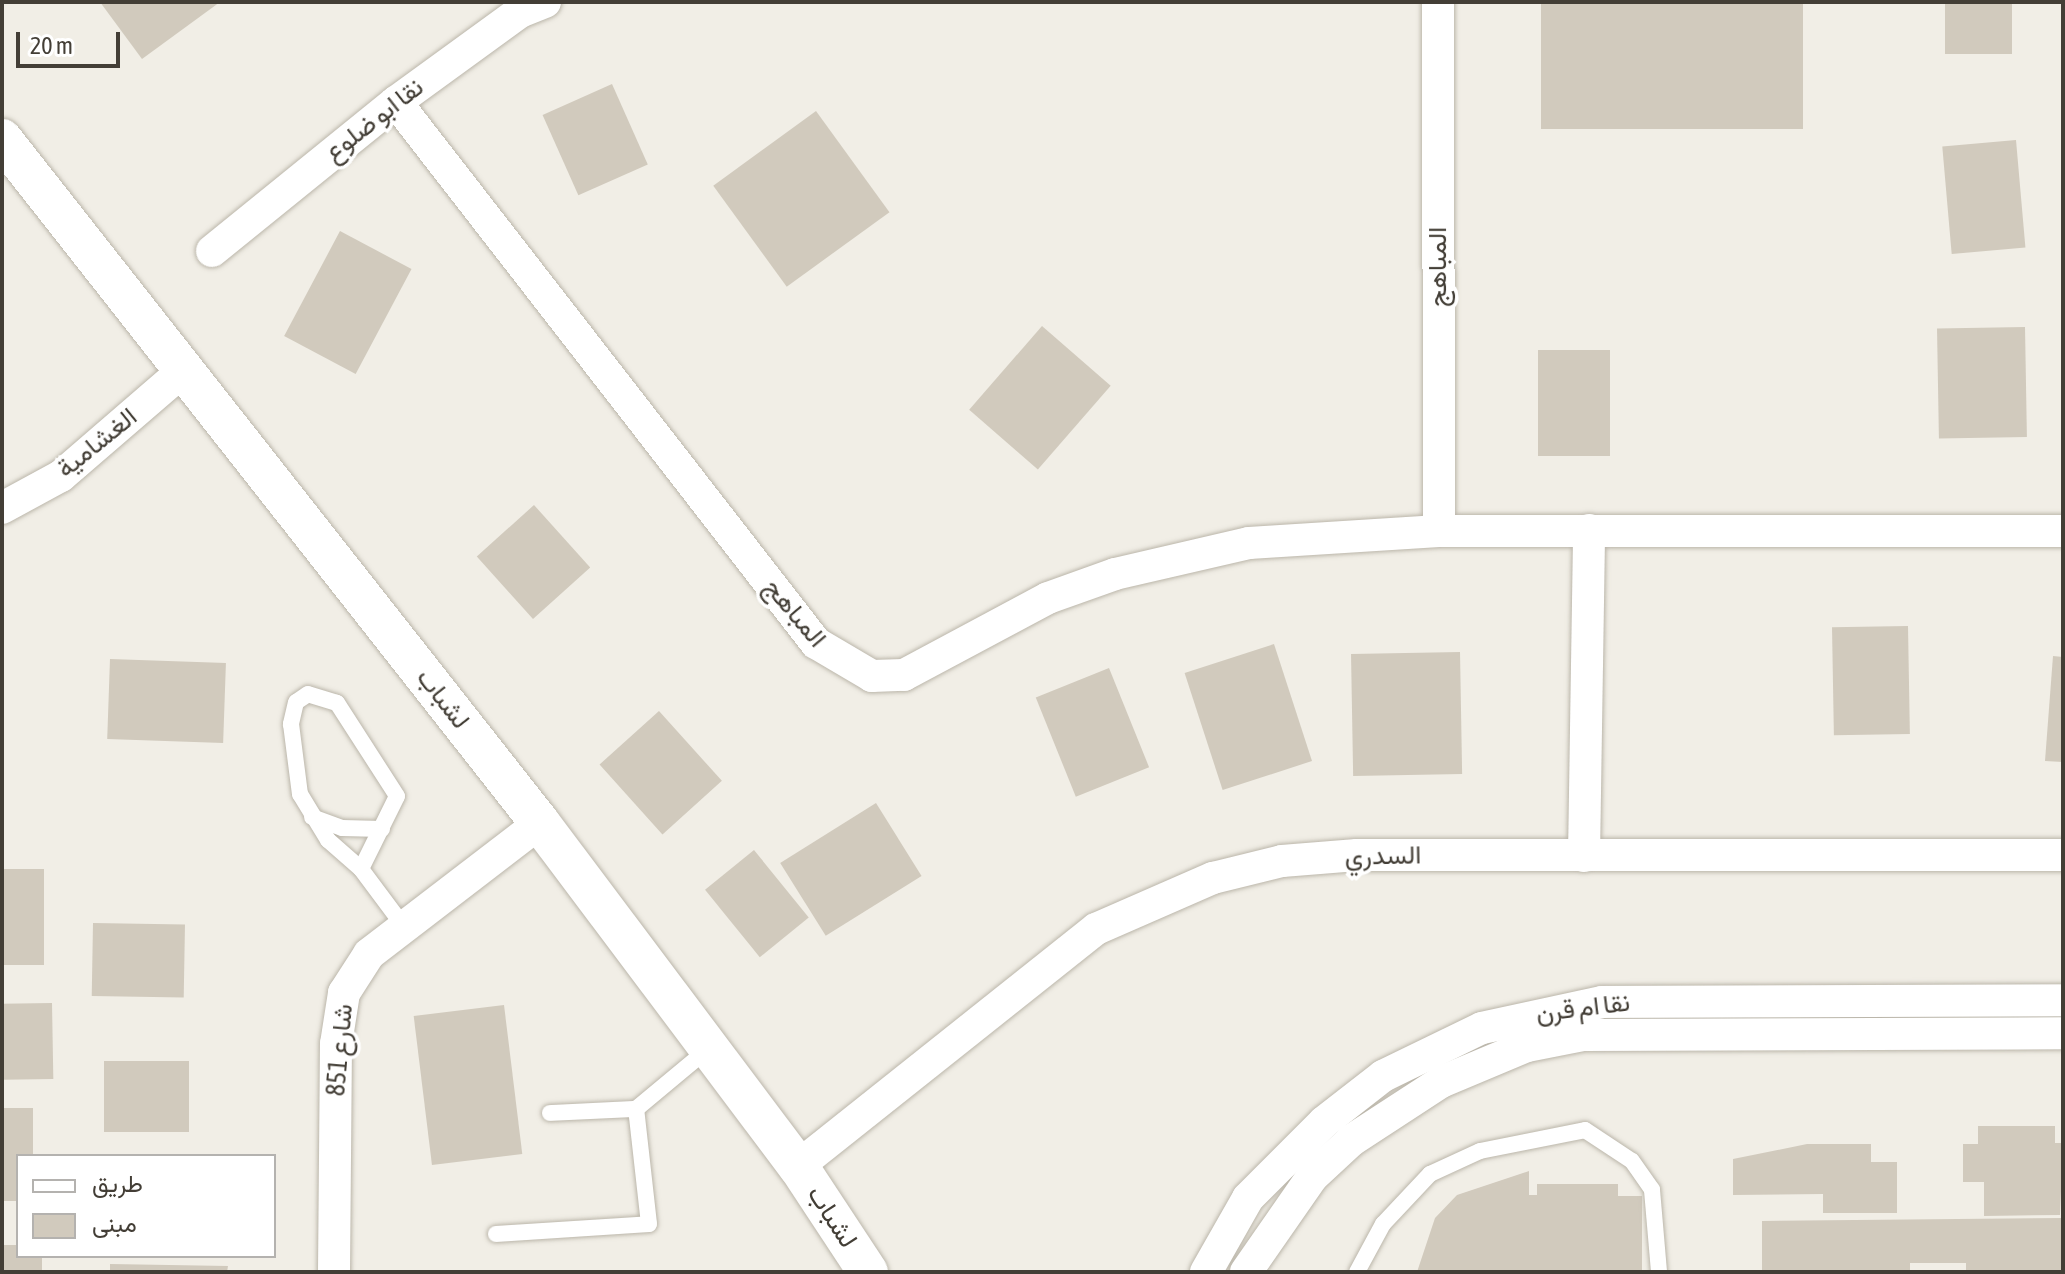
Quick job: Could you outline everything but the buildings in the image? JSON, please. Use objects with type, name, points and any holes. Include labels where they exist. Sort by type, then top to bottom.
[{"type":"street","name":"نقا ابو ضلوع","points":[[212,251],[396,102],[520,12],[545,2]]},
{"type":"street","name":"المباهج","points":[[1438,2],[1439,531]]},
{"type":"street","name":"المباهج","points":[[396,102],[816,643],[845,666],[872,676],[904,675],[1048,598],[1175,556],[1439,531],[2063,531]]},
{"type":"street","name":"لشباب","points":[[2,139],[540,823],[798,1166],[868,1272]]},
{"type":"street","name":"الغشامية","points":[[2,508],[61,476],[185,369]]},
{"type":"street","points":[[1584,856],[1589,530]]},
{"type":"street","name":"شارع 851","points":[[334,1272],[336,1044],[344,993],[369,954],[540,823]]},
{"type":"street","name":"السدري","points":[[798,1166],[1084,938],[1156,899],[1282,861],[1584,856],[2063,855]]},
{"type":"street","name":"نقا ام قرن","points":[[1206,1272],[1248,1198],[1324,1122],[1383,1076],[1482,1028],[1602,1002],[2063,1000]]},
{"type":"street","name":"نقا ام قرن","points":[[1246,1272],[1312,1177],[1352,1140],[1441,1082],[1527,1046],[1583,1035],[2063,1033]]},
{"type":"lane","points":[[361,869],[396,806],[394,788],[337,703],[318,693],[296,702],[291,724],[294,768],[312,817],[361,869],[405,928]]},
{"type":"lane","points":[[312,817],[342,828],[382,829]]},
{"type":"lane","points":[[550,1113],[636,1109],[708,1049]]},
{"type":"lane","points":[[496,1234],[649,1224],[636,1109]]},
{"type":"lane","points":[[1357,1272],[1383,1224],[1430,1174],[1480,1151],[1585,1130],[1632,1161],[1652,1190],[1659,1272]]}]
